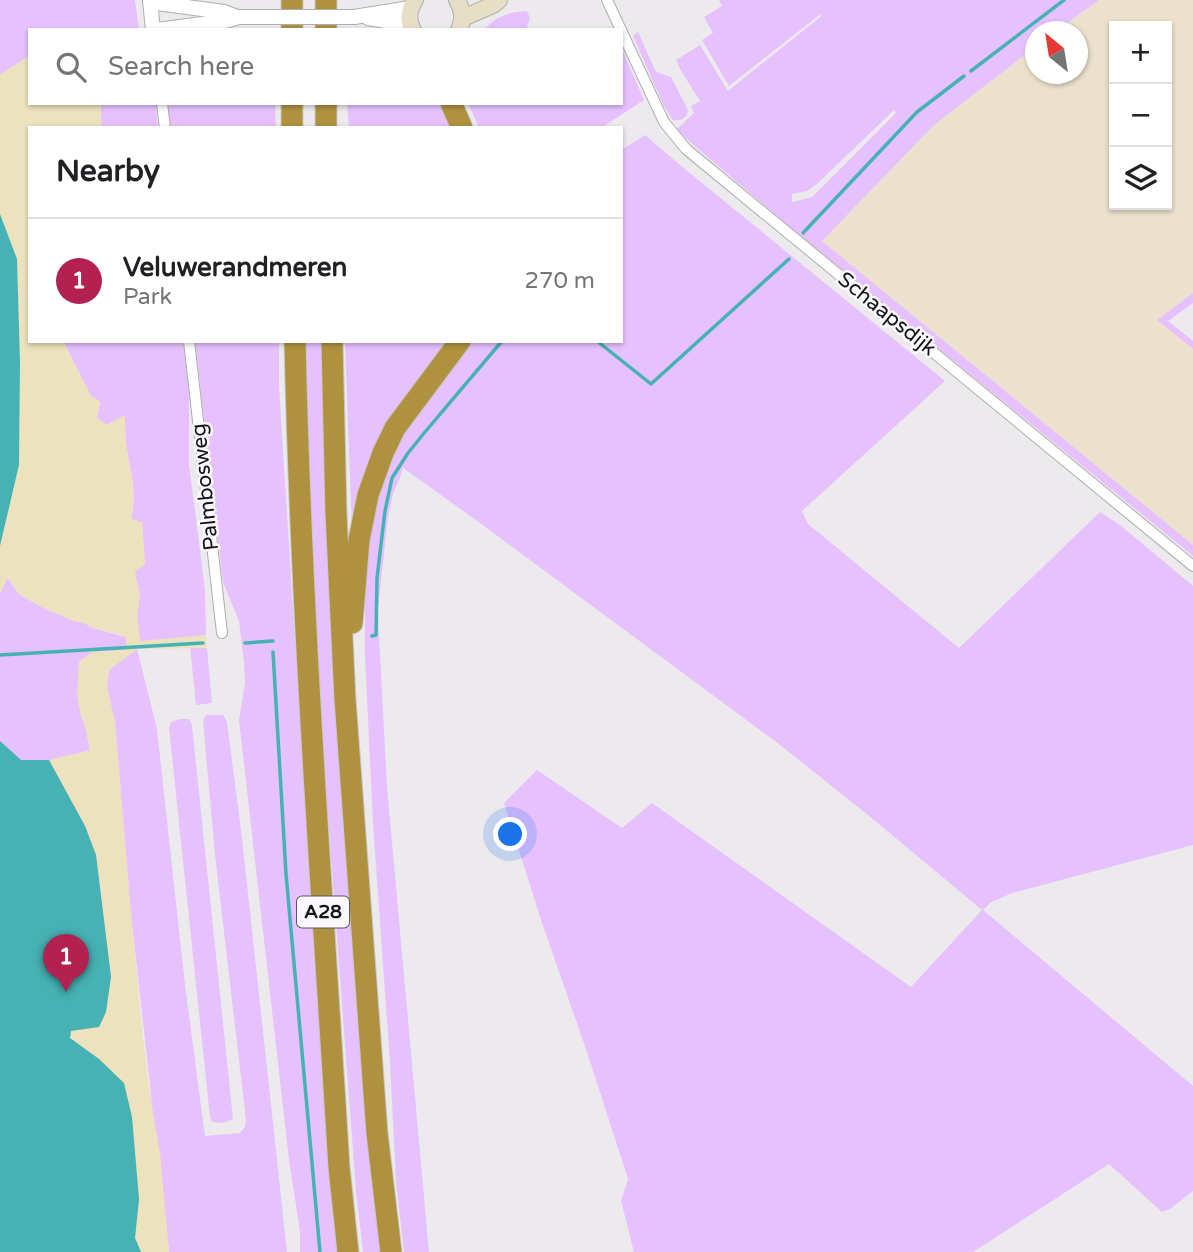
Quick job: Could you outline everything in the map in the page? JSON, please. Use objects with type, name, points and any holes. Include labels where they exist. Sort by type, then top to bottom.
[{"type":"highway","points":[[292,0],[292,28]]},
{"type":"highway","points":[[326,0],[326,28]]},
{"type":"highway","points":[[292,105],[292,126]]},
{"type":"highway","points":[[452,105],[461,126]]},
{"type":"highway","points":[[462,105],[470,126]]},
{"type":"highway","name":"A28","points":[[295,343],[303,572],[339,1167],[348,1252]]},
{"type":"highway","name":"A28","points":[[332,343],[336,513],[345,699],[377,1133],[391,1252]]},
{"type":"highway","name":"A28","points":[[345,699],[359,540],[368,495],[395,428],[459,343]]},
{"type":"main road","points":[[461,10],[493,5],[499,0]]},
{"type":"street","name":"Schaapsdijk","points":[[607,0],[620,28]]},
{"type":"street","points":[[155,28],[150,1],[224,12],[239,17]]},
{"type":"street","points":[[171,28],[239,17],[412,16]]},
{"type":"street","name":"Schaapsdijk","points":[[623,34],[664,122],[686,149],[1193,566]]},
{"type":"street","points":[[162,105],[165,126]]},
{"type":"street","name":"Palmbosweg","points":[[189,343],[222,633]]},
{"type":"shaded area","points":[[0,0],[135,0],[139,28],[28,28],[28,56],[0,75]]},
{"type":"shaded area","points":[[719,0],[1099,0],[1070,21],[1025,21],[1025,55],[934,125],[822,241],[1193,545],[1193,556],[804,239],[677,129],[694,113],[691,106],[700,101],[676,60],[700,45],[728,91],[822,13],[729,86],[702,40],[713,33],[704,17],[722,6]],"holes":[[[894,110],[896,113],[812,197],[792,202],[792,194],[807,191],[817,184]]]},
{"type":"shaded area","points":[[1099,0],[1193,0],[1193,293],[1157,320],[1193,349],[1193,545],[822,241],[934,125],[1025,55],[1025,84],[1088,84],[1088,21],[1070,21]]},
{"type":"shaded area","points":[[527,11],[530,18],[527,28],[486,28],[493,21],[515,12]]},
{"type":"shaded area","points":[[638,32],[656,72],[671,77],[688,110],[683,119],[673,120],[663,104],[633,36]]},
{"type":"shaded area","points":[[623,52],[644,100],[604,126],[478,126],[469,105],[623,105]]},
{"type":"shaded area","points":[[101,105],[156,105],[158,126],[101,126]]},
{"type":"shaded area","points":[[168,105],[275,105],[276,126],[170,126]]},
{"type":"shaded area","points":[[347,105],[448,105],[457,126],[349,126]]},
{"type":"shaded area","points":[[645,135],[945,381],[802,511],[808,524],[959,648],[1100,512],[1120,525],[1193,586],[1193,845],[1012,893],[990,903],[983,910],[1193,1086],[1193,1191],[1170,1209],[1162,1212],[1109,1164],[973,1252],[634,1252],[621,1201],[628,1179],[504,803],[537,770],[622,828],[652,803],[911,987],[982,910],[775,741],[403,468],[388,517],[378,609],[387,787],[429,1252],[404,1252],[396,1182],[365,656],[365,585],[372,507],[393,450],[422,402],[469,343],[623,343],[623,149]]},
{"type":"shaded area","points":[[1193,293],[1193,303],[1168,321],[1193,341],[1193,349],[1157,320]]},
{"type":"shaded area","points":[[64,343],[183,343],[189,390],[189,464],[205,590],[206,635],[140,642],[137,616],[140,596],[134,571],[145,565],[142,523],[131,519],[133,492],[125,416],[106,425],[97,418],[100,402],[91,396]]},
{"type":"shaded area","points":[[195,343],[279,343],[279,386],[312,915],[340,1252],[300,1252],[300,1231],[289,1160],[239,720],[245,683],[244,663],[239,621],[223,582]]},
{"type":"shaded area","points":[[304,343],[324,343],[385,1252],[363,1252],[356,1191],[315,644]]},
{"type":"shaded area","points":[[345,343],[452,343],[402,408],[353,560]]},
{"type":"shaded area","points":[[7,577],[19,594],[42,607],[93,628],[126,637],[127,650],[93,652],[80,712],[90,751],[50,760],[93,820],[134,1042],[152,1103],[131,915],[115,723],[107,687],[109,670],[137,649],[157,729],[185,985],[205,1136],[240,1133],[246,1120],[215,855],[203,721],[206,715],[223,715],[227,722],[287,1252],[169,1252],[165,1213],[167,1252],[0,1252],[0,594]]},
{"type":"shaded area","points":[[190,647],[207,648],[212,703],[196,705]]},
{"type":"shaded area","points":[[189,719],[192,725],[233,1119],[223,1123],[212,1122],[210,1117],[169,728],[171,722]]},
{"type":"sand","points":[[28,56],[28,105],[101,105],[101,126],[28,126],[28,343],[64,343],[91,396],[100,402],[97,418],[107,425],[125,415],[133,491],[131,518],[142,523],[145,565],[135,571],[140,596],[137,616],[140,641],[206,635],[207,648],[137,649],[109,670],[107,687],[115,723],[143,1038],[160,1153],[169,1252],[141,1252],[135,1238],[139,1199],[135,1161],[99,1059],[70,1038],[71,1031],[111,977],[96,855],[85,826],[49,760],[90,750],[77,695],[79,662],[92,652],[127,650],[126,637],[93,628],[42,607],[19,594],[8,577],[0,594],[0,546],[19,465],[20,362],[17,259],[0,214],[0,75]]},
{"type":"water","points":[[0,214],[17,259],[20,362],[19,465],[0,546]]},
{"type":"water","points":[[0,741],[21,760],[49,760],[85,826],[96,855],[111,977],[106,1012],[99,1027],[71,1031],[70,1038],[99,1059],[124,1083],[132,1117],[139,1199],[135,1238],[141,1252],[0,1252]]},
{"type":"waterway","points":[[971,71],[1064,0]]},
{"type":"waterway","points":[[803,233],[917,112],[964,76]]},
{"type":"waterway","points":[[600,343],[651,384],[789,259]]},
{"type":"waterway","points":[[372,636],[376,635],[377,578],[392,478],[408,453],[500,343]]},
{"type":"waterway","points":[[245,643],[273,641]]},
{"type":"waterway","points":[[0,655],[203,643]]},
{"type":"waterway","points":[[273,652],[286,874],[320,1252]]},
{"type":"place","name":"Veluwerandmeren","points":[[66,992]]}]
